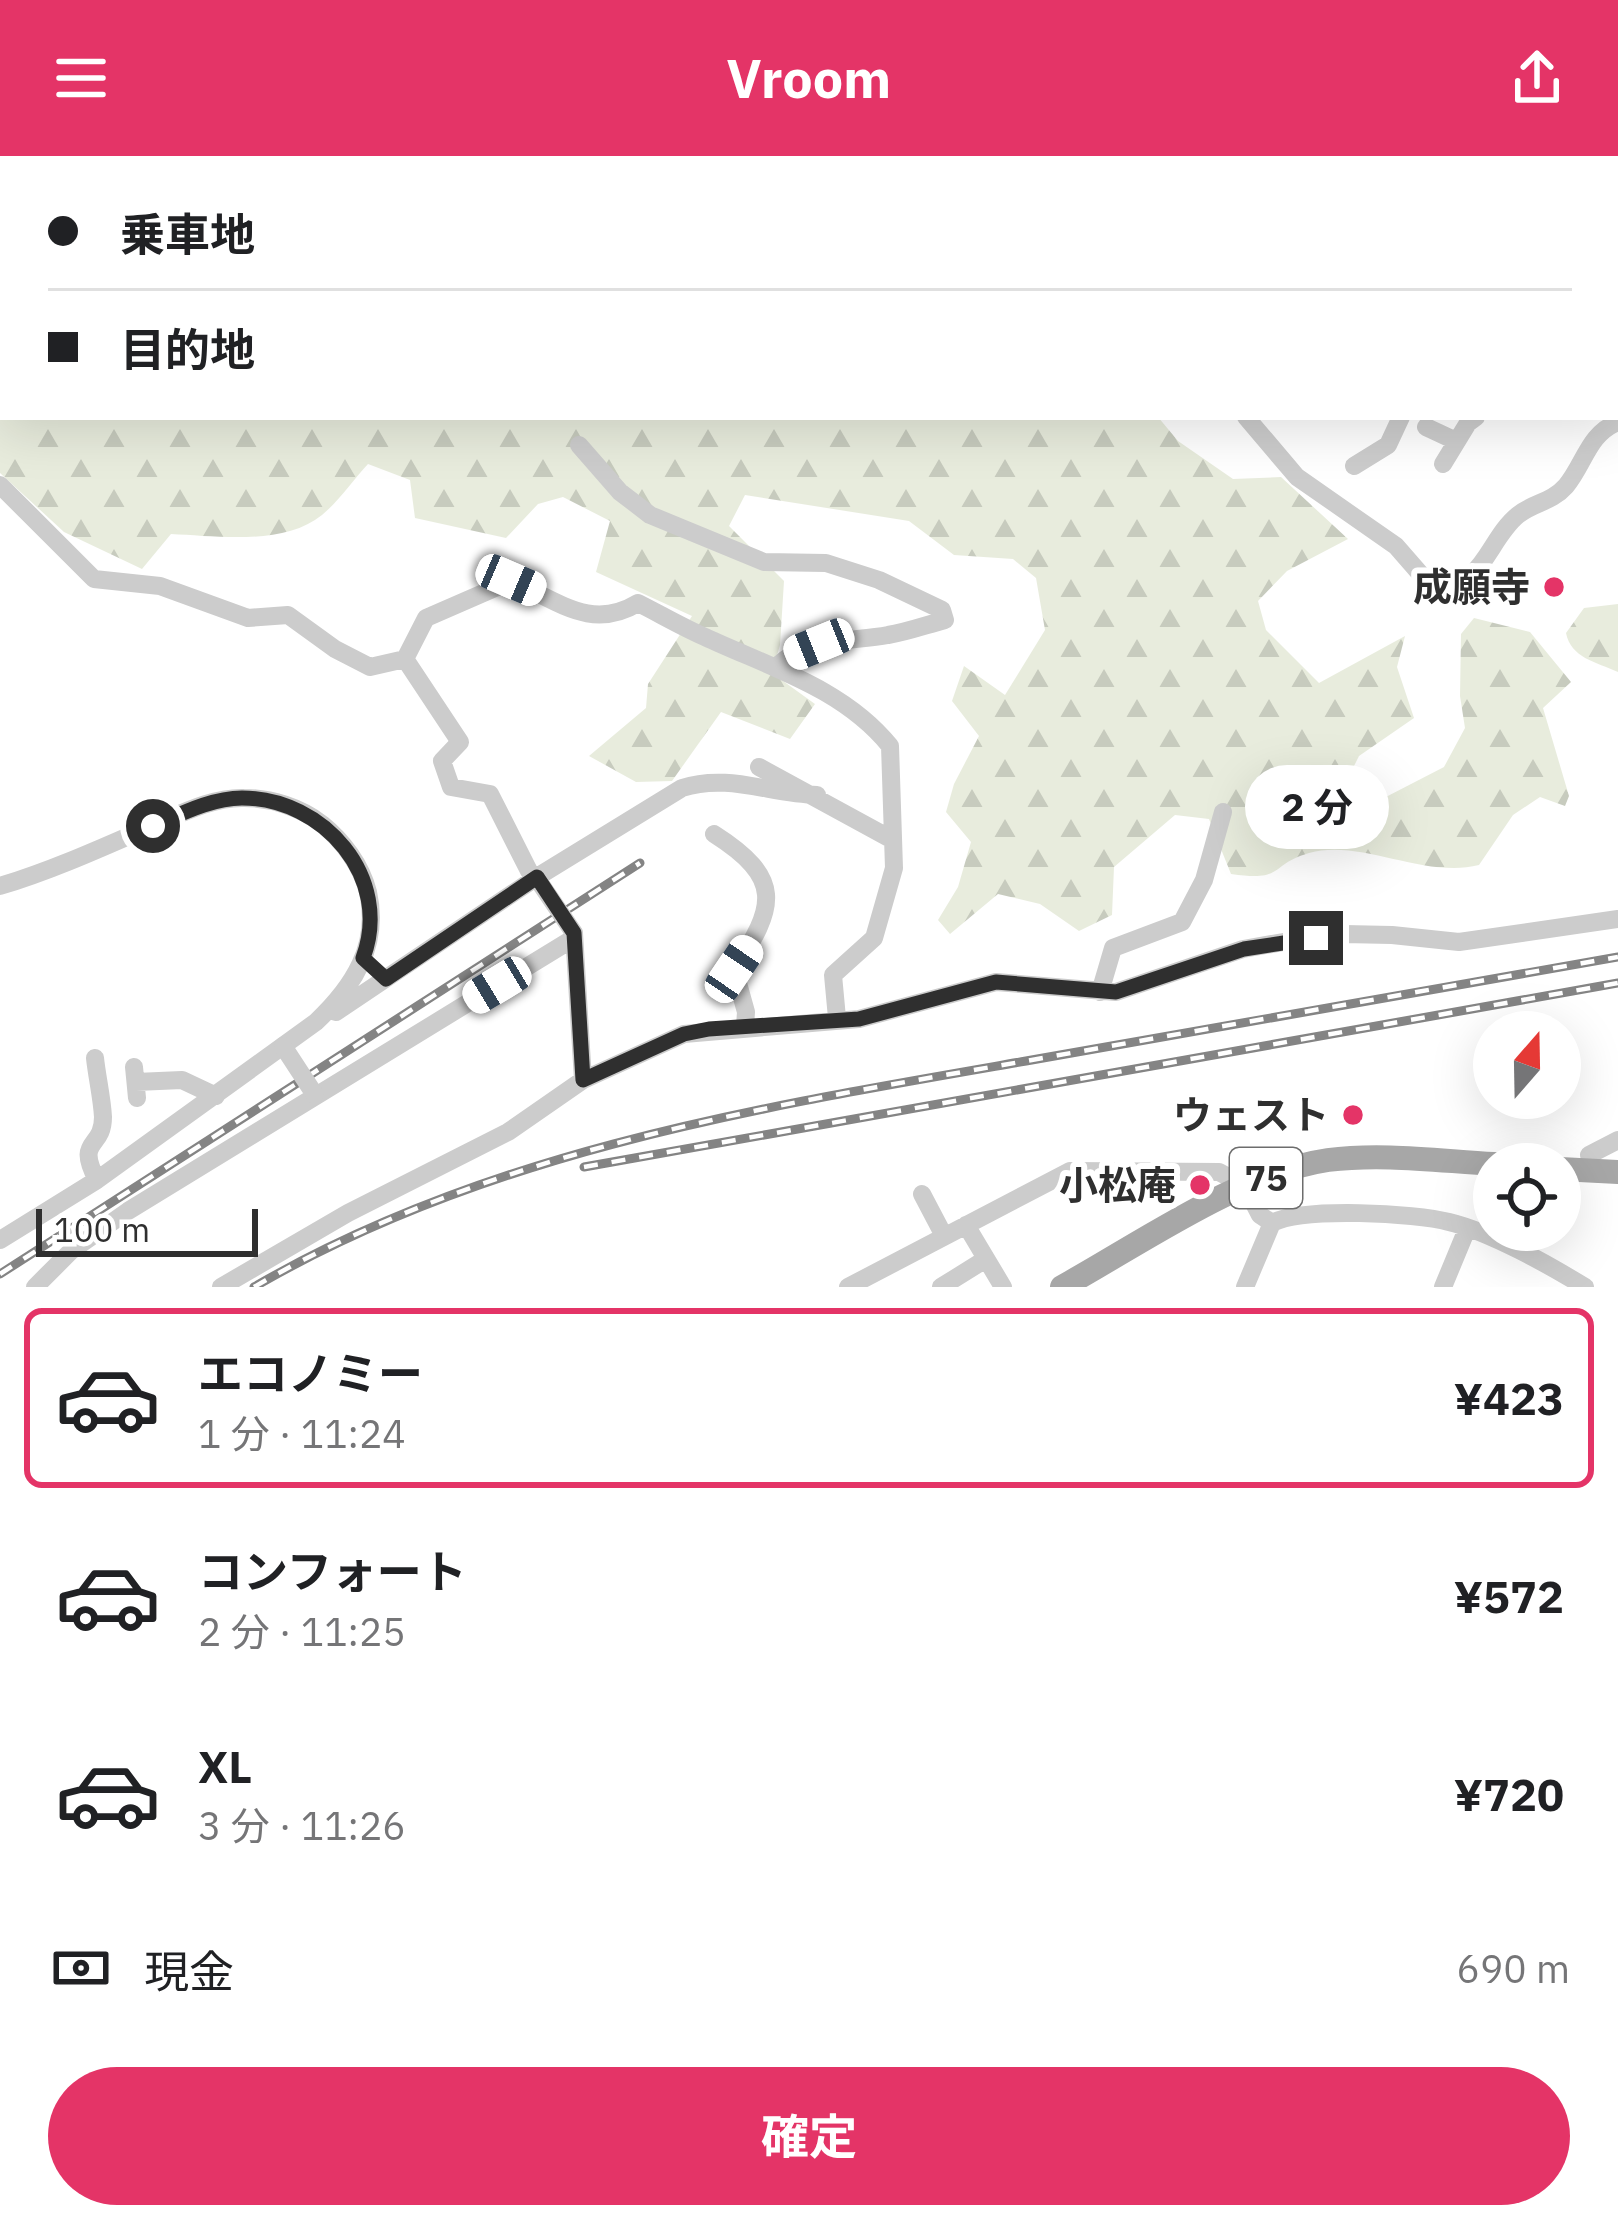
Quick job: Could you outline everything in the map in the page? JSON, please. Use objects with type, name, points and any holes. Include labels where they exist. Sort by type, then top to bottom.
[{"type":"main road","name":"75","points":[[1062,1287],[1244,1186],[1300,1166],[1364,1157],[1473,1163]]},
{"type":"main road","points":[[1581,1169],[1618,1172]]},
{"type":"street","points":[[1249,420],[1297,477],[1396,546],[1424,577],[1447,587],[1472,575],[1490,546],[1524,510],[1554,498],[1591,441],[1618,422]]},
{"type":"street","points":[[1354,466],[1388,445],[1399,420]]},
{"type":"street","points":[[1443,464],[1474,420]]},
{"type":"street","points":[[1426,427],[1456,441]]},
{"type":"street","points":[[579,445],[620,492],[650,514],[764,562],[826,563],[879,580],[942,610],[945,620],[887,635],[819,644],[787,656],[777,666]]},
{"type":"street","points":[[0,485],[94,579],[160,586],[248,618],[288,615],[370,667],[405,659]]},
{"type":"street","points":[[405,659],[426,618],[511,580],[590,615],[610,617],[638,603],[706,638],[777,666],[833,698],[890,746],[894,868],[874,938],[833,975],[837,1018]]},
{"type":"street","points":[[405,659],[460,742],[442,761],[451,787],[490,794],[529,871],[574,936],[583,1080]]},
{"type":"street","points":[[759,767],[891,838]]},
{"type":"street","points":[[0,1240],[97,1180],[316,1022],[682,788],[727,780],[786,795],[817,795]]},
{"type":"street","points":[[0,886],[196,808],[245,798],[276,802],[315,819],[333,833],[360,871],[371,916],[363,958],[342,997],[316,1022]]},
{"type":"street","points":[[1100,992],[1113,948],[1182,922],[1204,880],[1223,812]]},
{"type":"street","points":[[714,834],[742,851],[764,877],[769,895],[760,931],[734,969],[746,1026]]},
{"type":"street","points":[[231,1285],[348,1213],[508,1132],[583,1080],[684,1034],[876,1016],[996,982],[1116,992],[1244,949],[1289,940],[1392,934],[1460,942],[1618,919]]},
{"type":"street","points":[[35,1287],[103,1227],[574,936]]},
{"type":"street","points":[[363,958],[386,979]]},
{"type":"street","points":[[283,1046],[315,1096]]},
{"type":"street","points":[[95,1058],[103,1121],[86,1160],[97,1180]]},
{"type":"street","points":[[136,1083],[182,1080],[216,1096]]},
{"type":"street","points":[[1589,1155],[1618,1140]]},
{"type":"street","points":[[848,1287],[878,1283],[944,1234],[1070,1171],[1219,1172],[1244,1186],[1260,1215],[1272,1223],[1325,1211],[1448,1221],[1551,1266],[1585,1287]]},
{"type":"street","points":[[922,1194],[944,1234]]},
{"type":"street","points":[[1245,1287],[1272,1223]]},
{"type":"street","points":[[967,1226],[1003,1287]]},
{"type":"street","points":[[1443,1287],[1467,1229]]},
{"type":"street","points":[[940,1287],[986,1259]]},
{"type":"green space","points":[[0,420],[1160,420],[1178,441],[1233,479],[1281,477],[1348,539],[1287,571],[1258,601],[1266,630],[1319,683],[1405,636],[1397,667],[1414,718],[1359,756],[1347,780],[1380,800],[1444,767],[1465,728],[1460,696],[1461,634],[1474,618],[1530,632],[1571,682],[1543,708],[1569,796],[1565,806],[1540,797],[1513,815],[1479,865],[1458,868],[1329,850],[1309,853],[1261,876],[1231,874],[1209,819],[1175,815],[1114,867],[1112,915],[1079,931],[1040,904],[998,894],[950,934],[938,920],[958,887],[971,842],[946,812],[954,784],[979,736],[952,701],[964,666],[1005,695],[1045,630],[1036,578],[1013,559],[954,555],[909,521],[745,495],[729,526],[784,581],[780,645],[772,673],[815,704],[790,739],[721,712],[672,781],[636,782],[589,756],[646,708],[648,684],[692,616],[596,572],[610,521],[563,497],[538,504],[506,538],[415,518],[410,480],[368,464],[322,515],[306,525],[249,537],[171,534],[142,569],[64,532],[0,473]]},
{"type":"green space","points":[[1618,604],[1618,672],[1579,654],[1566,633],[1584,608]]},
{"type":"railway","points":[[0,1274],[640,863]]},
{"type":"railway","points":[[254,1287],[344,1240],[437,1200],[629,1140],[827,1096],[1618,957]]},
{"type":"railway","points":[[584,1167],[1618,983]]},
{"type":"place","name":"成願寺","points":[[1554,587]]},
{"type":"place","name":"ウェスト","points":[[1353,1115]]},
{"type":"place","name":"小松庵","points":[[1200,1185]]},
{"type":"route","points":[[153,826],[196,808],[245,798],[276,802],[315,819],[333,833],[360,871],[371,916],[363,958],[386,979],[537,877],[574,933],[583,1080],[644,1050],[709,1029],[859,1019],[996,982],[1116,992],[1244,949],[1316,938]]}]
